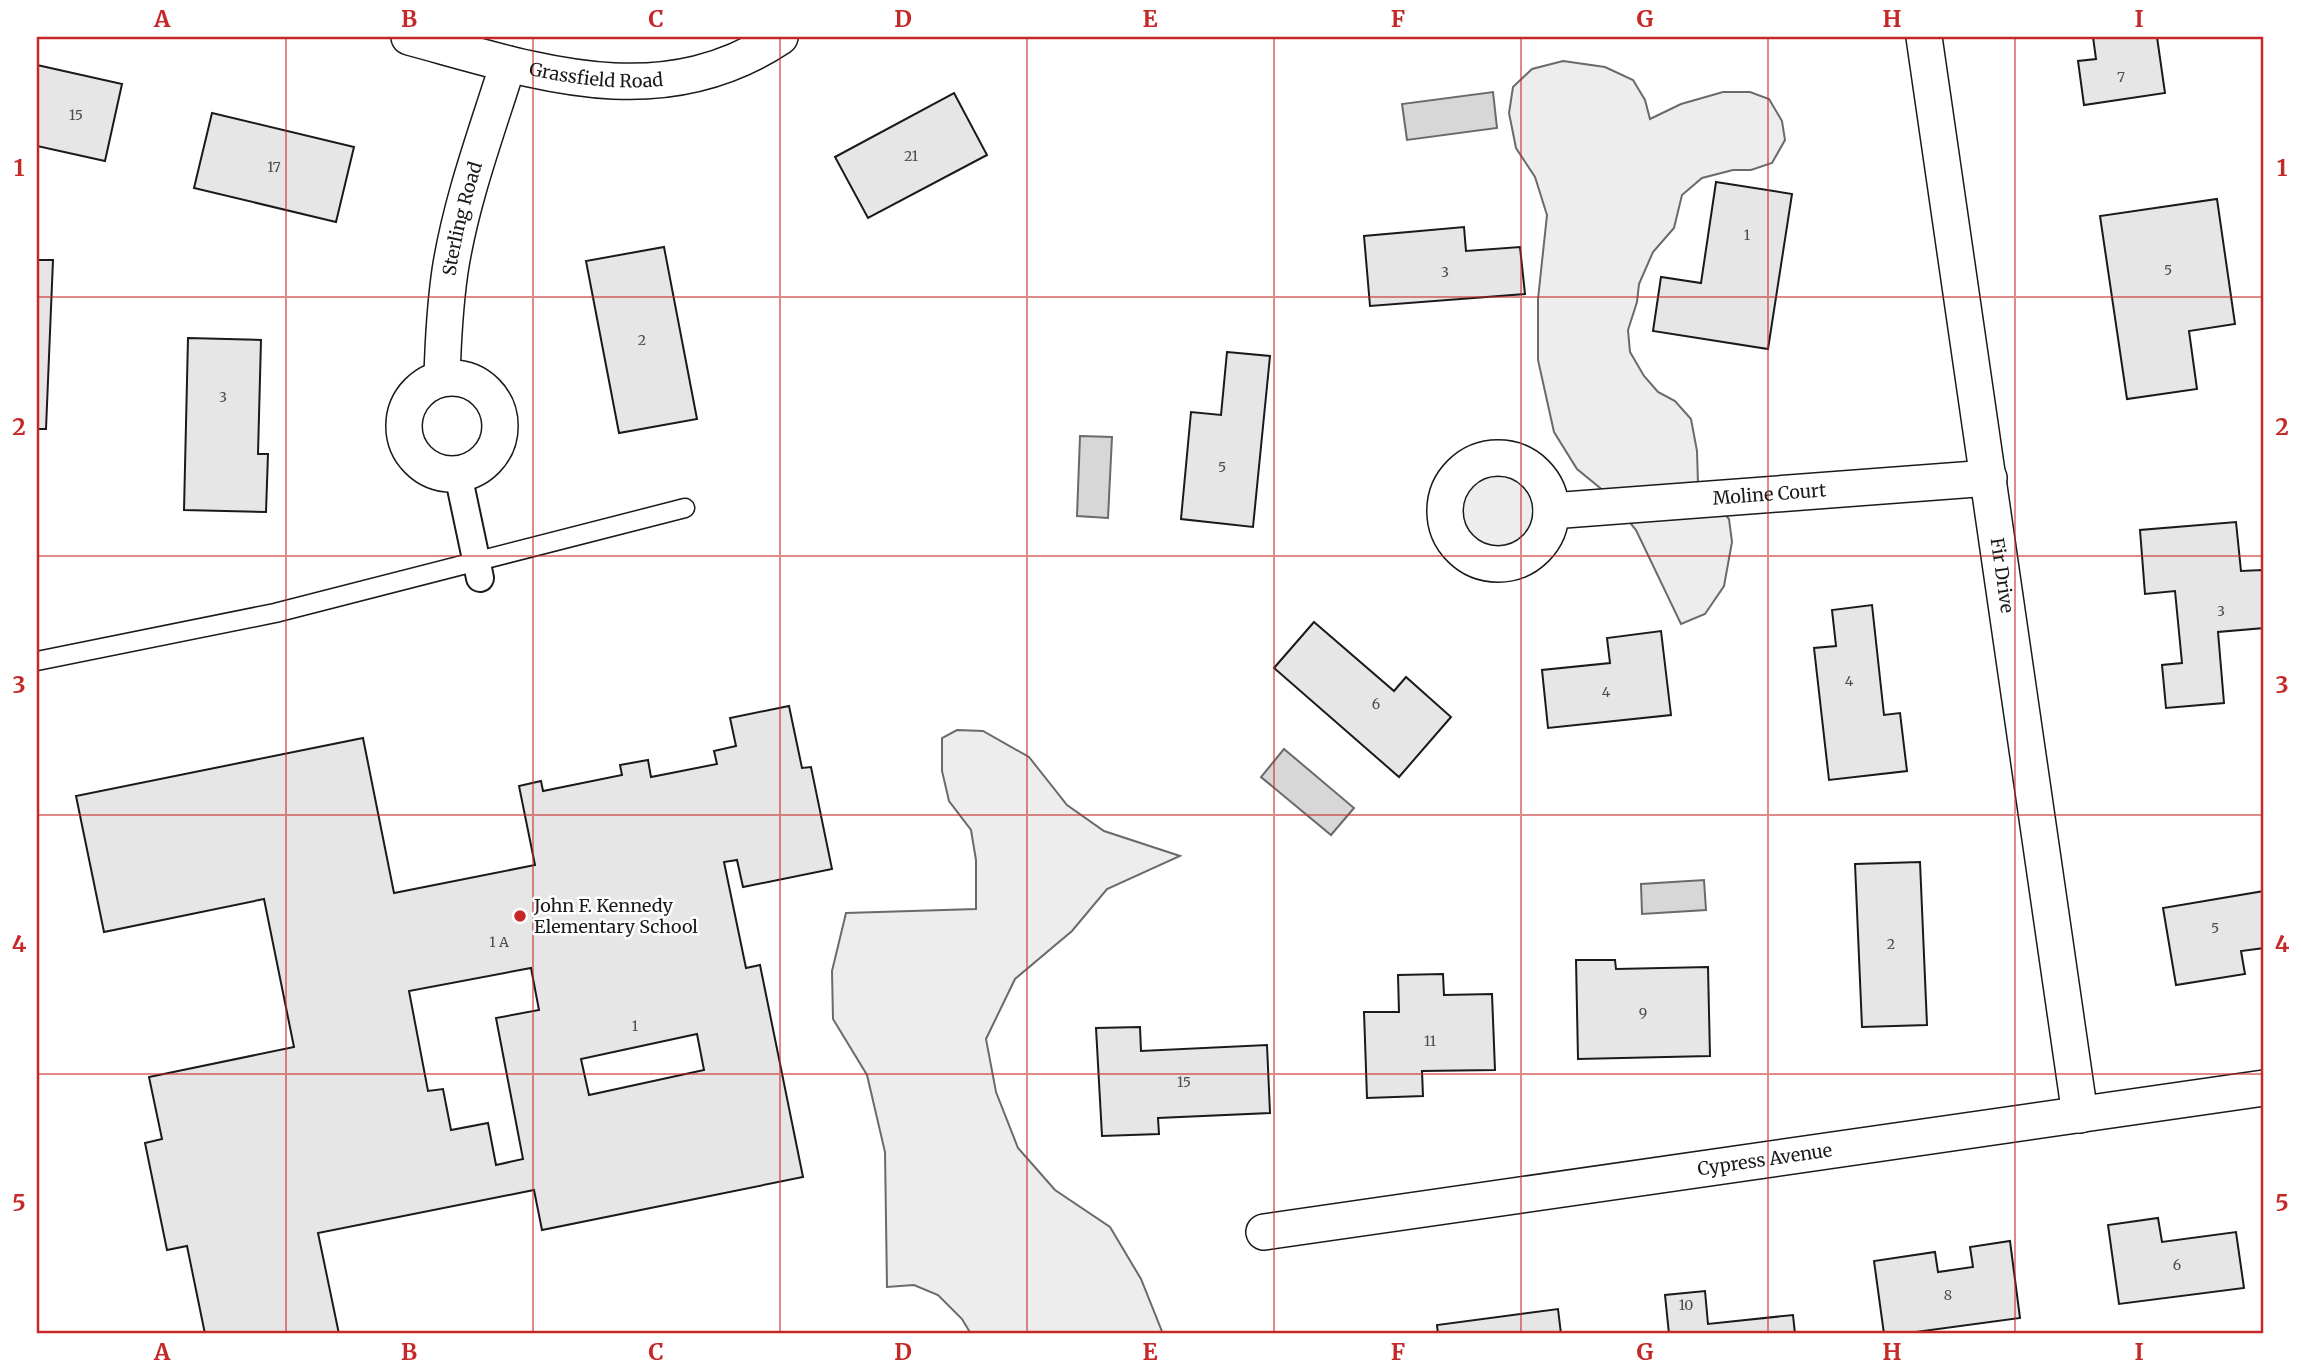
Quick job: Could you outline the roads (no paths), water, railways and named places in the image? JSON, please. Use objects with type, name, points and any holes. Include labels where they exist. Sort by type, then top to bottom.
[{"type":"street","name":"Grassfield Road","points":[[409,37],[508,64],[577,79],[631,83],[681,78],[718,68],[780,37]]},
{"type":"street","name":"Fir Drive","points":[[1924,37],[2080,1115]]},
{"type":"street","name":"Sterling Road","points":[[442,378],[450,268],[471,186],[508,64]]},
{"type":"street","points":[[442,378],[458,378],[479,386],[495,403],[500,417],[500,433],[495,448],[486,460],[473,469],[458,474],[442,473],[426,467],[414,456],[406,442],[403,425],[406,409],[414,395],[427,384],[442,378]]},
{"type":"street","points":[[458,474],[478,569]]},
{"type":"street","name":"Moline Court","points":[[1551,511],[1989,478]]},
{"type":"street","name":"Cypress Avenue","points":[[1264,1232],[2264,1088]]},
{"type":"lane","points":[[37,661],[478,569],[685,508]]},
{"type":"place","name":"John F. Kennedy Elementary School","points":[[520,916]]}]
